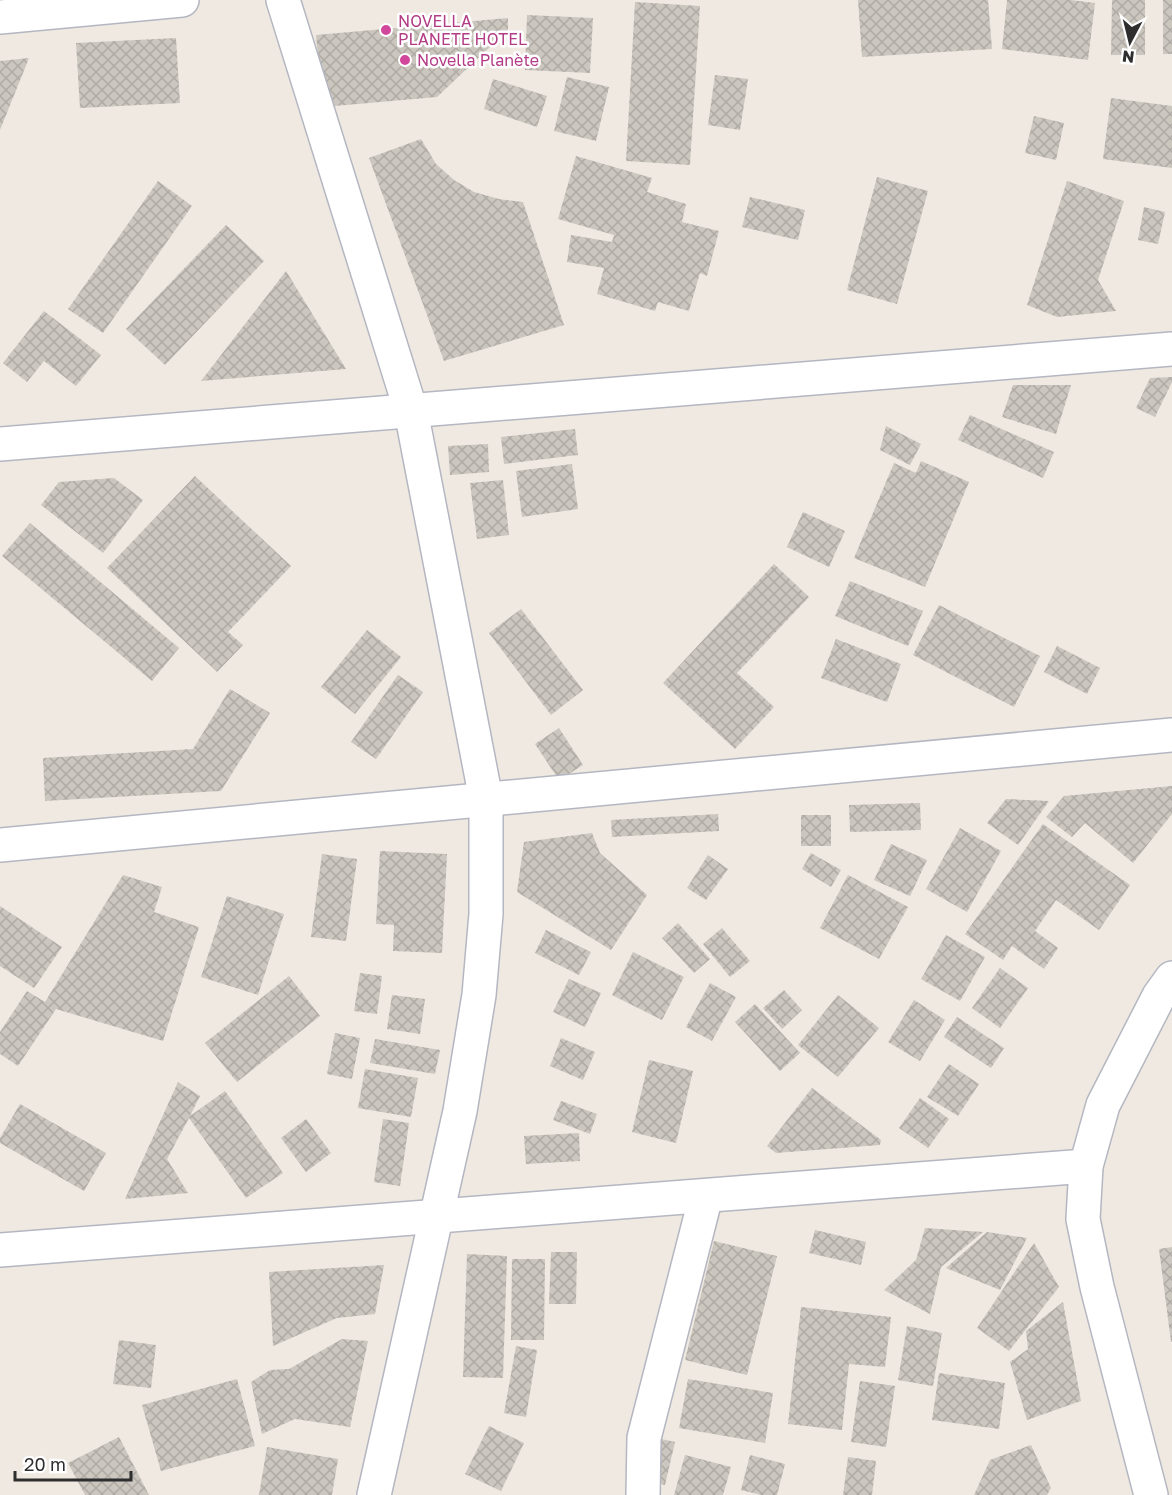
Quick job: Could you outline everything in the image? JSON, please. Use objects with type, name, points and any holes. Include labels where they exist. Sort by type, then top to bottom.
[{"type":"street","points":[[0,17],[182,0]]},
{"type":"street","points":[[283,0],[411,411],[486,799],[486,914],[479,995],[460,1111],[374,1495]]},
{"type":"street","points":[[0,444],[1172,349]]},
{"type":"street","points":[[0,845],[1172,735]]},
{"type":"street","points":[[1151,1495],[1096,1287],[1083,1219],[1086,1166],[1103,1105],[1159,996],[1172,978]]},
{"type":"street","points":[[0,1250],[1086,1166]]},
{"type":"street","points":[[643,1495],[644,1438],[706,1196]]},
{"type":"building","points":[[858,0],[988,0],[992,49],[862,57]]},
{"type":"building","points":[[1007,0],[1071,0],[1095,3],[1088,60],[1002,49]]},
{"type":"building","points":[[1112,0],[1145,0],[1145,55],[1111,55]]},
{"type":"building","points":[[1163,0],[1172,0],[1172,54],[1163,54]]},
{"type":"building","points":[[635,2],[700,6],[690,165],[626,161]]},
{"type":"building","points":[[527,15],[593,18],[590,73],[525,70]]},
{"type":"building","points":[[508,18],[508,30],[437,97],[323,107],[316,35]]},
{"type":"building","points":[[176,38],[180,103],[80,108],[76,43]]},
{"type":"building","points":[[29,58],[0,130],[0,61]]},
{"type":"building","points":[[715,75],[748,79],[740,130],[708,125]]},
{"type":"building","points":[[567,77],[609,87],[596,141],[554,131]]},
{"type":"building","points":[[493,79],[547,96],[537,127],[484,109]]},
{"type":"building","points":[[1111,98],[1172,106],[1172,168],[1103,159]]},
{"type":"building","points":[[1034,116],[1064,123],[1056,160],[1025,153]]},
{"type":"building","points":[[421,139],[436,164],[454,180],[474,192],[499,199],[523,202],[564,325],[444,361],[369,158]]},
{"type":"building","points":[[576,156],[652,178],[647,192],[686,204],[682,222],[719,231],[707,276],[700,273],[689,311],[658,302],[655,311],[597,294],[604,268],[567,262],[571,235],[612,242],[614,235],[558,219]]},
{"type":"building","points":[[877,177],[928,191],[897,304],[847,290]]},
{"type":"building","points":[[158,181],[192,206],[103,333],[68,309]]},
{"type":"building","points":[[1067,181],[1124,201],[1098,280],[1116,311],[1057,317],[1027,305]]},
{"type":"building","points":[[750,197],[805,210],[798,240],[742,227]]},
{"type":"building","points":[[1144,207],[1165,212],[1158,244],[1138,240]]},
{"type":"building","points":[[226,225],[264,261],[165,365],[126,329]]},
{"type":"building","points":[[286,271],[346,369],[201,381]]},
{"type":"building","points":[[44,311],[101,355],[76,386],[44,361],[27,382],[3,363]]},
{"type":"building","points":[[1172,377],[1172,382],[1155,417],[1136,408],[1150,378]]},
{"type":"building","points":[[1013,385],[1071,385],[1056,434],[1002,417]]},
{"type":"building","points":[[970,415],[1054,452],[1043,478],[958,440]]},
{"type":"building","points":[[886,426],[921,444],[910,465],[880,450]]},
{"type":"building","points":[[575,429],[578,455],[504,464],[501,437]]},
{"type":"building","points":[[488,444],[489,472],[450,475],[448,446]]},
{"type":"building","points":[[921,461],[969,482],[925,587],[854,558],[894,463],[916,473]]},
{"type":"building","points":[[572,464],[578,509],[522,517],[516,471]]},
{"type":"building","points":[[195,476],[291,566],[228,632],[243,645],[217,672],[107,568]]},
{"type":"building","points":[[114,478],[143,500],[103,553],[41,505],[59,482]]},
{"type":"building","points":[[503,480],[509,535],[477,539],[470,483]]},
{"type":"building","points":[[803,512],[845,531],[829,567],[787,547]]},
{"type":"building","points":[[30,523],[179,648],[152,681],[2,556]]},
{"type":"building","points":[[774,564],[809,597],[737,673],[774,707],[735,749],[663,683]]},
{"type":"building","points":[[850,581],[923,611],[908,646],[835,616]]},
{"type":"building","points":[[939,605],[1040,656],[1014,707],[913,655]]},
{"type":"building","points":[[521,609],[583,690],[551,715],[489,633]]},
{"type":"building","points":[[367,630],[401,657],[355,714],[321,687]]},
{"type":"building","points":[[836,639],[901,664],[887,702],[821,678]]},
{"type":"building","points":[[1057,646],[1100,668],[1087,694],[1044,672]]},
{"type":"building","points":[[398,675],[423,692],[376,759],[351,742]]},
{"type":"building","points":[[230,689],[270,713],[221,791],[45,801],[43,758],[193,749]]},
{"type":"building","points":[[559,728],[583,765],[559,780],[535,744]]},
{"type":"building","points":[[1172,786],[1172,814],[1133,863],[1085,823],[1072,837],[1046,817],[1064,796]]},
{"type":"building","points":[[1006,799],[1049,801],[1018,845],[987,823]]},
{"type":"building","points":[[920,803],[921,830],[850,832],[849,805]]},
{"type":"building","points":[[718,814],[719,831],[612,837],[611,820]]},
{"type":"building","points":[[801,815],[831,815],[831,846],[801,846]]},
{"type":"building","points":[[1043,824],[1130,885],[1099,930],[1056,900],[1035,931],[1058,948],[1044,969],[1012,946],[1003,960],[965,934]]},
{"type":"building","points":[[960,828],[1001,851],[967,912],[926,889]]},
{"type":"building","points":[[592,833],[600,853],[647,895],[611,950],[517,892],[524,842]]},
{"type":"building","points":[[891,844],[927,860],[910,896],[874,880]]},
{"type":"building","points":[[380,851],[447,854],[442,953],[393,951],[394,925],[376,924]]},
{"type":"building","points":[[811,853],[841,870],[831,887],[802,869]]},
{"type":"building","points":[[322,854],[357,859],[346,941],[311,937]]},
{"type":"building","points":[[708,855],[728,869],[706,900],[687,888]]},
{"type":"building","points":[[123,875],[162,887],[154,912],[199,927],[163,1041],[56,1009],[18,1066],[0,1054],[0,1032],[27,991],[45,1002]]},
{"type":"building","points":[[848,875],[908,907],[879,959],[820,928]]},
{"type":"building","points":[[227,896],[284,914],[258,995],[201,977]]},
{"type":"building","points":[[0,906],[62,947],[34,988],[0,966]]},
{"type":"building","points":[[678,923],[710,959],[694,973],[662,938]]},
{"type":"building","points":[[722,928],[750,961],[730,977],[703,944]]},
{"type":"building","points":[[546,930],[591,952],[579,975],[535,953]]},
{"type":"building","points":[[946,935],[985,957],[960,1001],[921,979]]},
{"type":"building","points":[[633,952],[684,977],[662,1020],[612,995]]},
{"type":"building","points":[[1000,968],[1028,988],[1000,1028],[972,1008]]},
{"type":"building","points":[[360,973],[382,976],[377,1014],[354,1011]]},
{"type":"building","points":[[289,976],[320,1016],[237,1082],[205,1043]]},
{"type":"building","points":[[569,979],[601,993],[585,1027],[553,1012]]},
{"type":"building","points":[[710,983],[736,997],[712,1041],[686,1027]]},
{"type":"building","points":[[784,990],[802,1010],[782,1029],[763,1008]]},
{"type":"building","points":[[392,995],[425,999],[420,1034],[387,1029]]},
{"type":"building","points":[[838,995],[879,1028],[838,1077],[798,1045]]},
{"type":"building","points":[[914,1000],[945,1020],[920,1061],[888,1042]]},
{"type":"building","points":[[755,1004],[800,1053],[780,1071],[735,1022]]},
{"type":"building","points":[[957,1017],[1004,1048],[991,1068],[944,1037]]},
{"type":"building","points":[[335,1033],[360,1038],[352,1079],[327,1074]]},
{"type":"building","points":[[561,1038],[595,1052],[583,1080],[550,1066]]},
{"type":"building","points":[[375,1039],[440,1050],[435,1074],[370,1063]]},
{"type":"building","points":[[649,1060],[693,1071],[676,1143],[632,1132]]},
{"type":"building","points":[[949,1064],[979,1084],[958,1116],[927,1097]]},
{"type":"building","points":[[365,1069],[418,1078],[411,1117],[358,1108]]},
{"type":"building","points":[[178,1082],[200,1096],[190,1116],[225,1091],[283,1173],[246,1198],[189,1118],[167,1159],[188,1193],[125,1199]]},
{"type":"building","points":[[812,1088],[881,1140],[880,1145],[776,1153],[767,1146]]},
{"type":"building","points":[[920,1098],[949,1119],[928,1148],[899,1128]]},
{"type":"building","points":[[561,1101],[597,1114],[590,1134],[553,1120]]},
{"type":"building","points":[[20,1104],[106,1153],[84,1191],[0,1143],[0,1138]]},
{"type":"building","points":[[306,1119],[331,1153],[306,1172],[281,1138]]},
{"type":"building","points":[[383,1119],[409,1123],[400,1186],[374,1182]]},
{"type":"building","points":[[579,1133],[580,1161],[526,1164],[524,1136]]},
{"type":"building","points":[[925,1228],[983,1232],[941,1267],[930,1314],[884,1290],[916,1260]]},
{"type":"building","points":[[815,1230],[866,1242],[861,1265],[809,1253]]},
{"type":"building","points":[[987,1232],[1027,1238],[1000,1290],[946,1268]]},
{"type":"building","points":[[714,1241],[777,1256],[747,1375],[685,1360]]},
{"type":"building","points":[[1034,1243],[1059,1287],[1009,1351],[977,1328]]},
{"type":"building","points":[[1172,1247],[1172,1342],[1171,1342],[1159,1249]]},
{"type":"building","points":[[551,1252],[577,1252],[576,1304],[549,1304]]},
{"type":"building","points":[[467,1254],[507,1256],[503,1378],[463,1377]]},
{"type":"building","points":[[512,1259],[545,1259],[544,1340],[511,1340]]},
{"type":"building","points":[[384,1265],[375,1314],[337,1318],[273,1346],[269,1272]]},
{"type":"building","points":[[1063,1302],[1081,1401],[1027,1420],[1010,1362],[1028,1349],[1026,1331]]},
{"type":"building","points":[[801,1307],[891,1317],[885,1367],[849,1364],[842,1430],[788,1424]]},
{"type":"building","points":[[907,1326],[942,1333],[933,1386],[898,1380]]},
{"type":"building","points":[[342,1339],[368,1341],[350,1427],[295,1419],[262,1434],[251,1382],[270,1370],[289,1369]]},
{"type":"building","points":[[119,1340],[156,1345],[151,1388],[113,1384]]},
{"type":"building","points":[[516,1346],[537,1350],[526,1417],[504,1413]]},
{"type":"building","points":[[939,1373],[1005,1383],[999,1429],[932,1420]]},
{"type":"building","points":[[237,1379],[255,1446],[161,1471],[142,1405]]},
{"type":"building","points":[[688,1379],[773,1393],[765,1443],[679,1428]]},
{"type":"building","points":[[860,1381],[895,1386],[886,1447],[851,1442]]},
{"type":"building","points":[[489,1426],[524,1443],[501,1491],[465,1474]]},
{"type":"building","points":[[119,1437],[149,1495],[85,1495],[68,1463]]},
{"type":"building","points":[[657,1438],[675,1442],[665,1485],[648,1481]]},
{"type":"building","points":[[1031,1445],[1051,1488],[1047,1495],[974,1495],[990,1460]]},
{"type":"building","points":[[267,1447],[338,1459],[332,1495],[259,1495]]},
{"type":"building","points":[[685,1455],[731,1467],[723,1495],[674,1495]]},
{"type":"building","points":[[750,1455],[785,1464],[777,1495],[761,1495],[741,1490]]},
{"type":"building","points":[[848,1457],[876,1461],[872,1495],[843,1495]]},
{"type":"place","name":"NOVELLA PLANETE HOTEL","points":[[386,30]]},
{"type":"place","name":"Novella Planète","points":[[405,60]]}]
